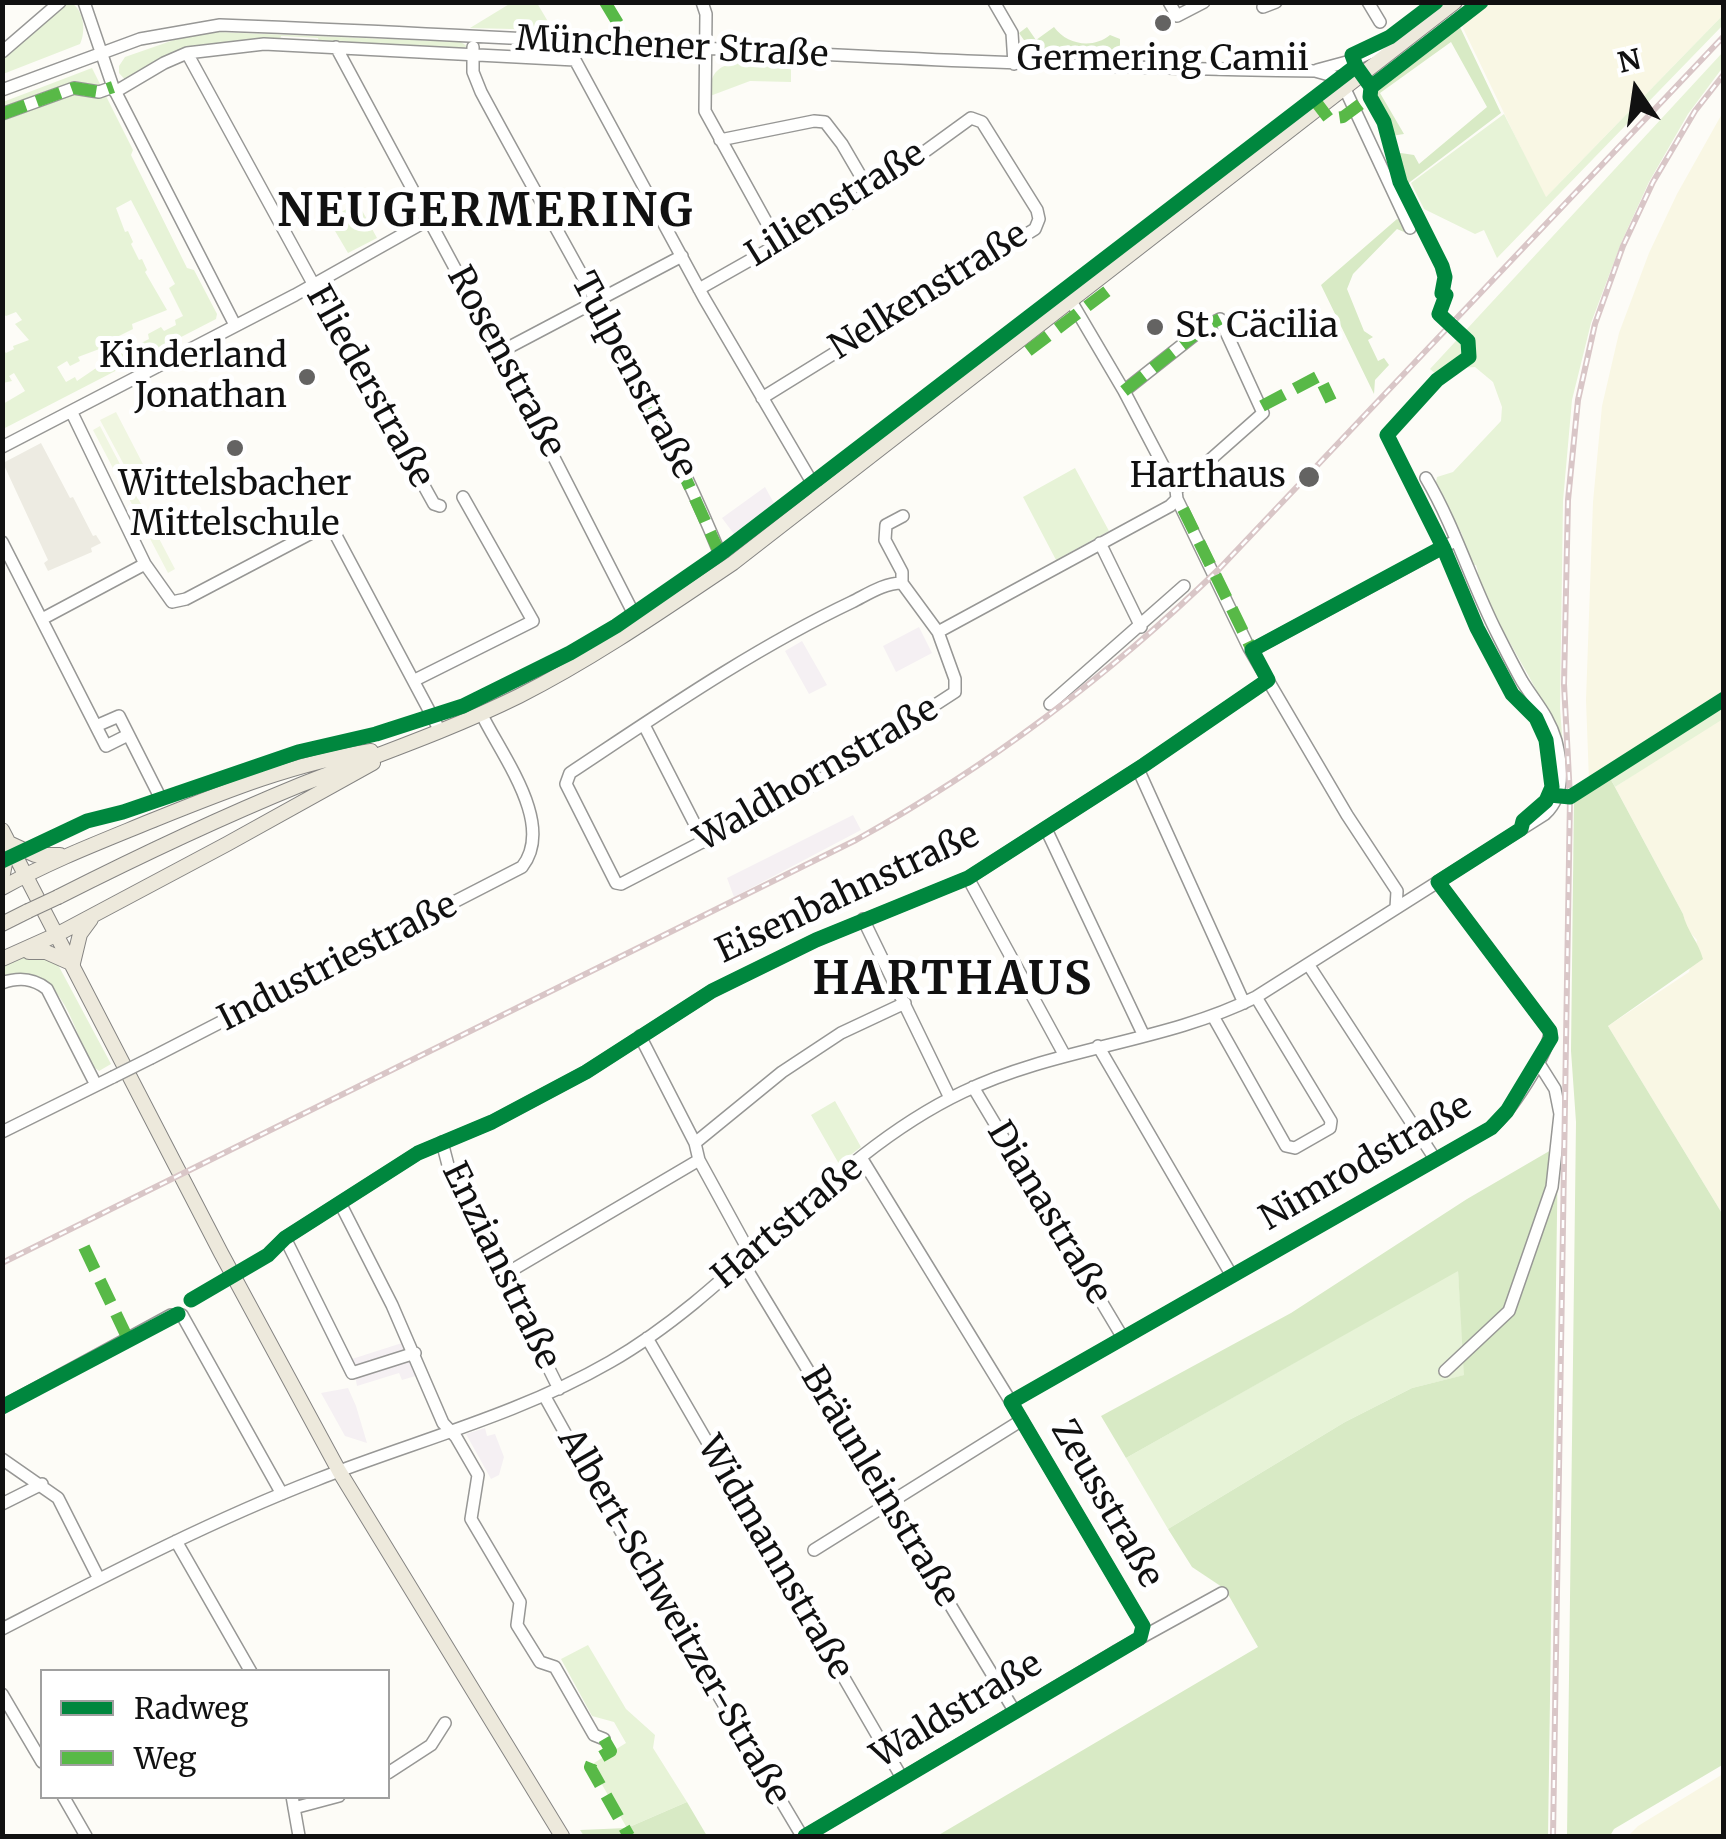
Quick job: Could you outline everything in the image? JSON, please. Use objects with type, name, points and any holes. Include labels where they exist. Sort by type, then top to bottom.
[{"type":"main road","points":[[2,924],[210,822],[482,713],[584,661],[640,626],[733,563],[1455,2]]},
{"type":"main road","points":[[2,888],[75,852],[309,762],[370,751],[387,752]]},
{"type":"main road","points":[[8,957],[347,780],[387,752]]},
{"type":"main road","points":[[6,836],[41,857],[75,852]]},
{"type":"main road","points":[[6,836],[221,1253],[340,1471],[562,1836]]},
{"type":"main road","points":[[2,879],[6,836]]},
{"type":"main road","points":[[73,964],[80,934],[98,912]]},
{"type":"main road","points":[[8,957],[46,952],[73,964]]},
{"type":"street","points":[[2,52],[60,2]]},
{"type":"street","points":[[84,2],[114,90],[236,325]]},
{"type":"street","points":[[702,2],[706,14],[703,100],[708,120],[779,244]]},
{"type":"street","points":[[994,2],[1012,33],[1014,64]]},
{"type":"street","points":[[1169,2],[1178,16],[1204,2]]},
{"type":"street","points":[[1263,8],[1276,2]]},
{"type":"street","points":[[1368,2],[1380,22]]},
{"type":"street","name":"Münchener Straße","points":[[2,90],[156,35],[220,25],[783,50],[847,58],[1316,70]]},
{"type":"street","points":[[1316,70],[1354,60],[1416,32]]},
{"type":"street","name":"Tulpenstraße","points":[[474,38],[473,72],[481,92],[662,424],[720,554]]},
{"type":"street","points":[[2,114],[74,88],[114,90],[187,54],[220,47],[264,44],[576,60],[699,289],[820,496]]},
{"type":"street","name":"Rosenstraße","points":[[336,47],[500,352],[640,626]]},
{"type":"street","name":"Fliederstraße","points":[[187,54],[434,504],[440,506]]},
{"type":"street","points":[[1316,70],[1334,76],[1345,89],[1410,228]]},
{"type":"street","name":"Lilienstraße","points":[[699,289],[870,192],[971,118]]},
{"type":"street","name":"Nelkenstraße","points":[[762,398],[1036,229],[1040,220],[1037,210],[982,122],[971,118]]},
{"type":"street","points":[[720,140],[823,121],[842,144],[870,192]]},
{"type":"street","points":[[2,447],[430,220]]},
{"type":"street","points":[[500,352],[682,256]]},
{"type":"street","points":[[1071,301],[1124,392],[1268,680],[1342,807],[1397,891],[1396,908]]},
{"type":"street","points":[[938,632],[1100,543],[1176,495],[1263,412],[1220,319],[1124,392]]},
{"type":"street","points":[[72,412],[145,564],[169,600],[180,602],[322,528],[332,528],[440,731]]},
{"type":"street","points":[[1252,650],[1455,541],[1449,516],[1426,478]]},
{"type":"street","points":[[415,680],[533,621],[464,498]]},
{"type":"street","name":"Waldhornstraße","points":[[644,725],[566,778],[620,884],[812,785],[950,698],[955,692],[955,678],[938,632],[902,583],[902,572],[884,533],[886,525],[904,516]]},
{"type":"street","name":"Hartstraße","points":[[2,1628],[176,1541],[282,1494],[559,1390],[647,1338],[747,1259],[862,1159],[950,1098],[1098,1046],[1214,1018],[1256,997],[1545,814],[1558,798],[1559,764],[1552,730],[1544,709],[1523,683],[1505,649],[1455,541]]},
{"type":"street","points":[[2,542],[106,746],[128,735]]},
{"type":"street","points":[[1100,543],[1141,626]]},
{"type":"street","points":[[42,619],[145,564]]},
{"type":"street","points":[[704,842],[644,725],[811,623],[890,584],[902,583]]},
{"type":"street","points":[[1050,704],[1184,586]]},
{"type":"street","name":"Eisenbahnstraße","points":[[270,1252],[285,1238],[418,1153],[560,1088],[710,992],[864,919],[968,878],[1268,680]]},
{"type":"street","name":"Industriestraße","points":[[2,1132],[522,867],[534,842],[532,817],[482,713]]},
{"type":"street","points":[[96,726],[119,716],[161,799]]},
{"type":"street","points":[[1138,769],[1244,1003]]},
{"type":"street","points":[[1046,829],[1143,1034]]},
{"type":"street","points":[[968,878],[1065,1056]]},
{"type":"street","points":[[1438,882],[1550,1031],[1551,1038],[1538,1062],[1555,1090],[1560,1114],[1552,1187],[1508,1310],[1445,1370]]},
{"type":"street","points":[[864,919],[950,1098]]},
{"type":"street","points":[[1308,964],[1435,1159]]},
{"type":"street","points":[[2,984],[33,980],[48,989],[96,1085]]},
{"type":"street","points":[[1214,1018],[1286,1146],[1295,1148],[1330,1128],[1331,1121],[1256,997]]},
{"type":"street","points":[[695,1143],[782,1072],[841,1033],[905,1002]]},
{"type":"street","name":"Bräunleinstraße","points":[[640,1036],[695,1143],[747,1259],[889,1505],[1015,1712]]},
{"type":"street","points":[[1098,1046],[1232,1276]]},
{"type":"street","name":"Nimrodstraße","points":[[1011,1402],[1497,1123],[1538,1062]]},
{"type":"street","name":"Dianastraße","points":[[973,1087],[1123,1338]]},
{"type":"street","name":"Enzianstraße","points":[[442,1142],[448,1164],[559,1390]]},
{"type":"street","name":"Zeusstraße","points":[[862,1159],[1022,1420],[1142,1626],[1140,1638]]},
{"type":"street","points":[[502,1276],[700,1160]]},
{"type":"street","points":[[340,1202],[443,1422],[478,1475],[471,1519],[520,1602],[517,1625],[540,1662],[555,1667],[594,1734],[604,1739]]},
{"type":"street","points":[[285,1238],[352,1373],[414,1353]]},
{"type":"street","points":[[2,1406],[178,1314],[185,1318],[282,1494]]},
{"type":"street","name":"Widmannstraße","points":[[647,1338],[902,1778]]},
{"type":"street","name":"Albert-Schweitzer-Straße","points":[[545,1397],[608,1512],[804,1836]]},
{"type":"street","points":[[814,1550],[1022,1420]]},
{"type":"street","points":[[2,1459],[58,1498],[100,1578]]},
{"type":"street","points":[[2,1504],[42,1484]]},
{"type":"street","points":[[176,1541],[249,1669]]},
{"type":"street","name":"Waldstraße","points":[[804,1836],[1222,1592]]},
{"type":"street","points":[[2,1694],[40,1759]]},
{"type":"street","points":[[390,1772],[432,1745],[445,1722]]},
{"type":"street","points":[[65,1799],[86,1836]]},
{"type":"street","points":[[293,1802],[299,1836]]},
{"type":"shaded area","points":[[1491,3],[1723,3],[1723,15],[1545,198],[1462,26]]},
{"type":"shaded area","points":[[1723,112],[1723,693],[1589,781],[1586,700],[1593,502],[1602,406],[1619,333],[1649,253]]},
{"type":"shaded area","points":[[41,443],[70,498],[73,497],[93,536],[101,543],[91,548],[92,552],[48,571],[44,563],[48,560],[3,463]]},
{"type":"shaded area","points":[[765,487],[775,505],[734,534],[722,518]]},
{"type":"shaded area","points":[[919,627],[932,653],[896,672],[883,646]]},
{"type":"shaded area","points":[[802,641],[827,685],[809,694],[785,651]]},
{"type":"shaded area","points":[[1723,716],[1723,1215],[1608,1026],[1689,972],[1697,940],[1687,929],[1683,914],[1615,787]]},
{"type":"shaded area","points":[[853,815],[861,830],[734,897],[727,878]]},
{"type":"shaded area","points":[[402,1343],[419,1375],[402,1380],[399,1373],[357,1386],[352,1359]]},
{"type":"shaded area","points":[[348,1388],[367,1443],[345,1436],[321,1393]]},
{"type":"shaded area","points":[[485,1428],[487,1436],[495,1434],[504,1457],[499,1475],[491,1479],[466,1434]]},
{"type":"shaded area","points":[[1723,1774],[1723,1836],[1628,1836],[1638,1826]]},
{"type":"green space","points":[[511,3],[537,3],[553,30],[470,28]]},
{"type":"green space","points":[[73,4],[83,22],[80,44],[3,74],[3,57],[62,5]]},
{"type":"green space","points":[[1723,15],[1723,25],[1497,258],[1484,230],[1475,234],[1424,209],[1411,183],[1504,114],[1546,197]]},
{"type":"green space","points":[[1459,25],[1501,113],[1406,185],[1394,152],[1414,155],[1419,164],[1487,107],[1451,42],[1380,93],[1404,134],[1391,136],[1374,95],[1378,85]]},
{"type":"green space","points":[[1027,27],[1036,40],[1054,27],[1066,38],[1080,43],[1096,42],[1110,35],[1120,39],[1120,56],[1033,53],[1019,33]]},
{"type":"green space","points":[[217,32],[461,42],[467,46],[462,49],[319,42],[318,38],[281,36],[280,40],[218,43],[176,54],[127,82],[119,73],[125,57],[191,34]]},
{"type":"green space","points":[[1723,52],[1723,67],[1688,114],[1649,182],[1622,241],[1591,323],[1572,400],[1563,501],[1563,748],[1481,587],[1476,565],[1470,565],[1462,534],[1435,487],[1437,477],[1453,472],[1501,421],[1502,407],[1493,382],[1475,367],[1460,368],[1457,364],[1437,375],[1430,369]]},
{"type":"green space","points":[[733,63],[791,65],[791,82],[750,81],[710,96],[714,74]]},
{"type":"green space","points":[[92,68],[187,268],[194,270],[217,314],[216,319],[3,429],[3,404],[25,391],[14,373],[9,376],[12,381],[3,383],[2,349],[6,353],[29,340],[15,324],[22,320],[16,312],[3,314],[3,102]],"holes":[[[131,200],[175,284],[169,288],[183,316],[175,320],[176,325],[164,331],[161,327],[148,334],[149,339],[118,355],[120,359],[107,365],[105,362],[77,381],[75,377],[66,382],[57,367],[67,361],[70,366],[80,361],[78,357],[110,345],[109,341],[133,329],[132,324],[167,310],[116,208]]]},
{"type":"green space","points":[[358,203],[377,238],[348,253],[328,219]]},
{"type":"green space","points":[[1397,219],[1403,221],[1404,232],[1397,229],[1353,274],[1347,289],[1364,331],[1373,337],[1368,340],[1378,361],[1384,358],[1389,365],[1375,380],[1374,394],[1321,285]]},
{"type":"green space","points":[[116,412],[145,468],[130,476],[100,420]]},
{"type":"green space","points":[[100,426],[175,569],[168,573],[93,430]]},
{"type":"green space","points":[[1075,468],[1109,531],[1056,560],[1023,497]]},
{"type":"green space","points":[[1723,705],[1723,719],[1615,787],[1609,776]]},
{"type":"green space","points":[[1609,776],[1703,959],[1608,1026],[1723,1215],[1724,1764],[1614,1829],[1610,1836],[1567,1836],[1576,1122],[1571,1051],[1574,798]]},
{"type":"green space","points":[[31,955],[56,961],[111,1064],[99,1071],[90,1064],[70,1014],[50,986],[37,977],[22,974],[3,977],[3,965]]},
{"type":"green space","points":[[835,1101],[861,1147],[839,1164],[811,1115]]},
{"type":"green space","points":[[1558,1146],[1548,1836],[937,1836],[1258,1647],[1225,1589],[1192,1567],[1168,1529],[1345,1422],[1412,1388],[1464,1375],[1458,1271],[1126,1458],[1101,1416],[1291,1313],[1467,1199]]},
{"type":"green space","points":[[1458,1270],[1465,1375],[1412,1388],[1345,1422],[1168,1529],[1126,1458]]},
{"type":"green space","points":[[588,1645],[626,1709],[655,1735],[653,1748],[687,1802],[627,1828],[593,1769],[594,1763],[626,1743],[614,1722],[592,1716],[561,1659]]},
{"type":"green space","points":[[687,1802],[707,1836],[584,1836],[580,1830],[627,1828]]},
{"type":"railway","points":[[2,1263],[856,840],[1001,749],[1092,682],[1220,568],[1724,36]]},
{"type":"railway","points":[[1553,1836],[1570,797],[1564,684],[1568,500],[1578,400],[1595,324],[1623,246],[1653,182],[1695,111],[1724,74]]},
{"type":"marked path","points":[[605,2],[625,35]]},
{"type":"marked path","points":[[2,114],[74,88],[99,92],[113,87]]},
{"type":"marked path","points":[[1313,98],[1329,119],[1343,117],[1370,97]]},
{"type":"marked path","points":[[1028,351],[1115,285]]},
{"type":"marked path","points":[[594,301],[661,424],[720,554]]},
{"type":"marked path","points":[[1124,391],[1220,319]]},
{"type":"marked path","points":[[1262,406],[1319,376],[1331,401]]},
{"type":"marked path","points":[[1183,509],[1252,650]]},
{"type":"marked path","points":[[84,1247],[128,1339]]},
{"type":"marked path","points":[[604,1739],[611,1751],[590,1767],[629,1836]]},
{"type":"cycle path","points":[[805,1836],[1140,1638],[1143,1626],[1011,1402],[1491,1128],[1507,1111],[1551,1038],[1550,1031],[1438,882],[1521,829],[1523,821],[1546,801],[1552,787],[1546,740],[1536,718],[1512,694],[1477,628],[1443,547],[1387,435],[1437,380],[1469,357],[1468,341],[1439,314],[1446,295],[1442,293],[1442,266],[1400,182],[1384,122],[1370,97],[1371,87],[1352,55],[1390,37],[1436,2]]},
{"type":"cycle path","points":[[1371,87],[1481,2]]},
{"type":"cycle path","points":[[2,861],[87,821],[298,752],[376,734],[463,706],[616,626],[720,554],[1356,66]]},
{"type":"cycle path","points":[[191,1300],[268,1255],[285,1238],[418,1153],[492,1122],[586,1072],[712,991],[816,940],[968,878],[1268,680],[1252,650],[1443,547]]},
{"type":"cycle path","points":[[1550,795],[1570,797],[1724,699]]},
{"type":"cycle path","points":[[2,1407],[178,1314]]},
{"type":"place","name":"Germering Camii","points":[[1163,23]]},
{"type":"place","name":"St. Cäcilia","points":[[1155,327]]},
{"type":"place","name":"Kinderland Jonathan","points":[[307,377]]},
{"type":"place","name":"Wittelsbacher Mittelschule","points":[[235,448]]},
{"type":"place","name":"Harthaus","points":[[1309,477]]},
{"type":"district","name":"NEUGERMERING","points":[[486,213]]},
{"type":"district","name":"HARTHAUS","points":[[953,981]]}]
